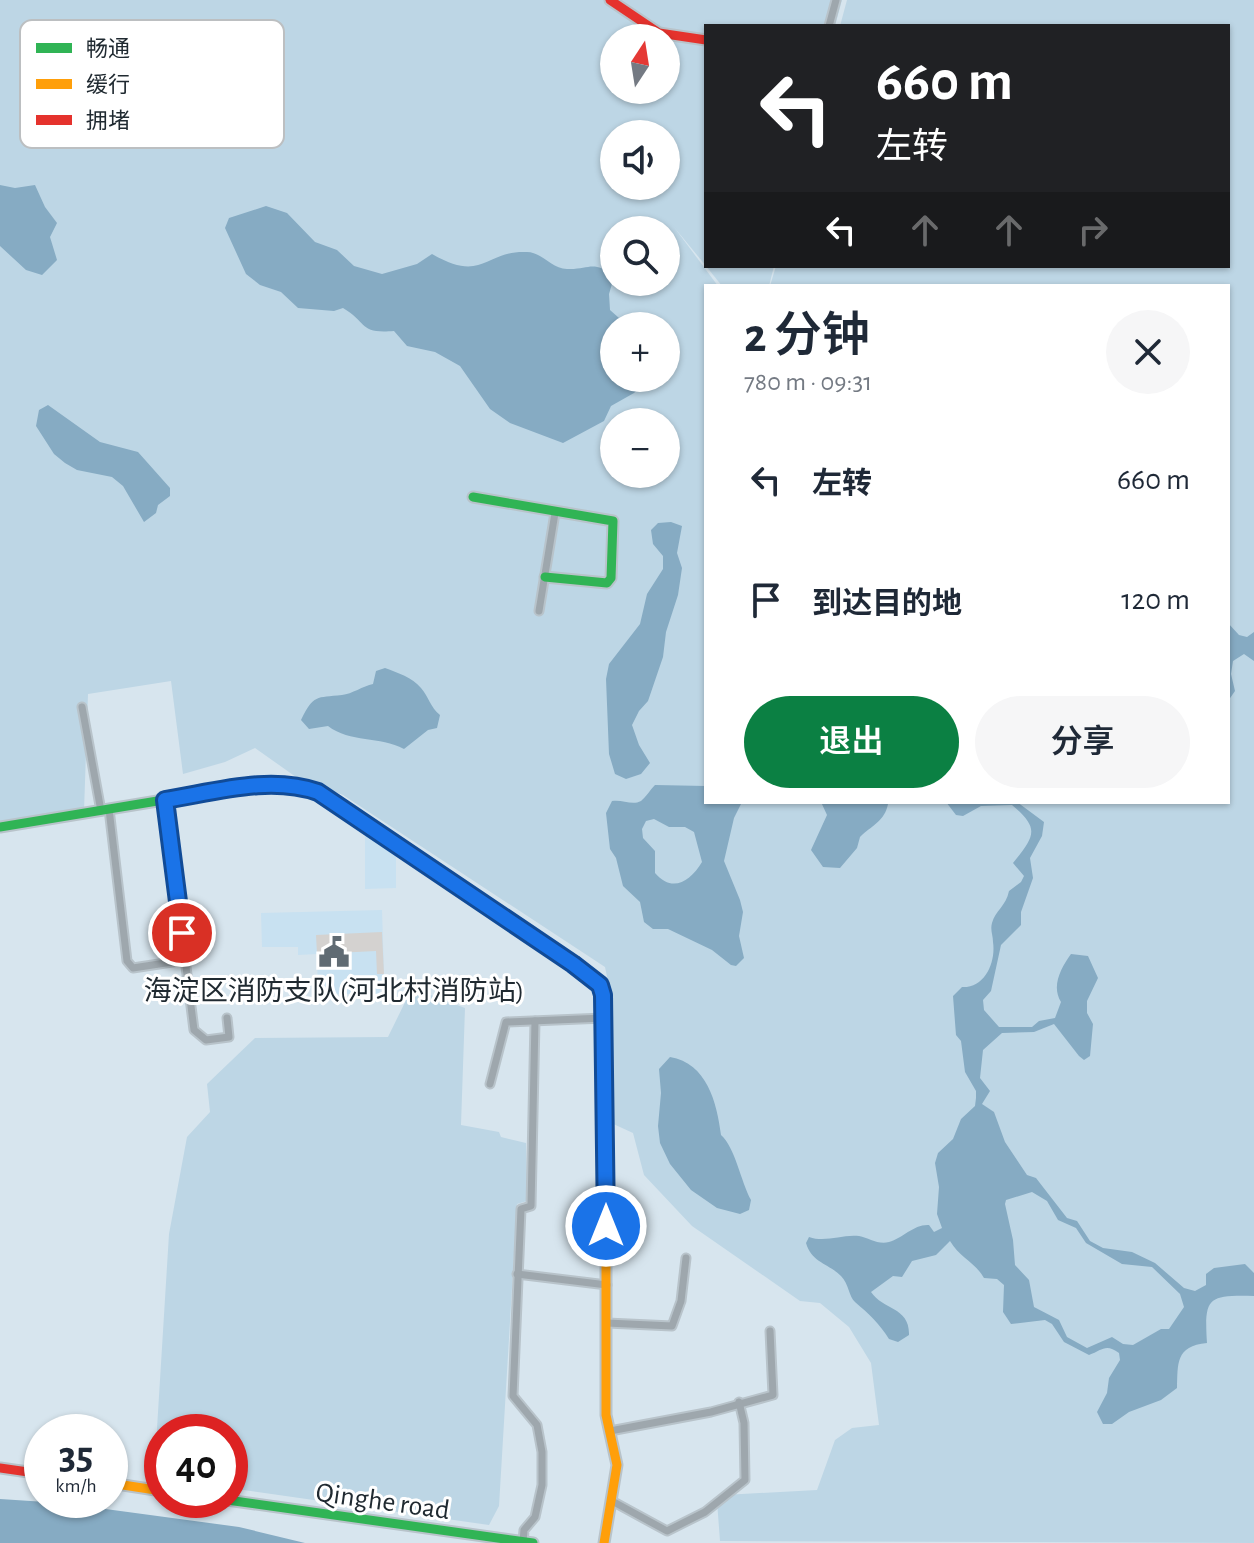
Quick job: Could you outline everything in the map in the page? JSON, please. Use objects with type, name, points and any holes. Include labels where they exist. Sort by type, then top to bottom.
[{"type":"street","points":[[610,0],[659,33],[704,40]]},
{"type":"street","points":[[830,24],[836,0]]},
{"type":"street","points":[[473,497],[526,503],[555,513],[613,521],[611,578],[607,583],[545,577]]},
{"type":"street","points":[[539,611],[555,513]]},
{"type":"street","points":[[82,707],[105,810],[127,961],[133,968],[185,960]]},
{"type":"street","points":[[0,827],[254,785],[296,784],[318,792],[600,985],[604,1018],[606,1415],[617,1465],[604,1543]]},
{"type":"street","points":[[165,800],[194,1030],[206,1040],[229,1037],[227,1018]]},
{"type":"street","points":[[490,1084],[506,1022],[604,1018]]},
{"type":"street","points":[[528,1542],[524,1530],[535,1517],[542,1485],[542,1452],[537,1425],[513,1396],[521,1209],[531,1206],[535,1021]]},
{"type":"street","points":[[607,1323],[672,1326],[681,1301],[686,1258]]},
{"type":"street","points":[[517,1274],[607,1285]]},
{"type":"street","points":[[610,1431],[711,1412],[773,1395],[770,1331]]},
{"type":"street","points":[[612,1501],[667,1531],[705,1512],[745,1480],[744,1423],[739,1402]]},
{"type":"street","points":[[0,1468],[24,1471]]},
{"type":"street","name":"Qinghe road","points":[[248,1503],[528,1542]]},
{"type":"shaded area","points":[[0,0],[842,0],[836,24],[704,24],[704,264],[680,234],[680,216],[600,216],[600,296],[680,296],[680,235],[717,284],[704,284],[704,804],[1230,804],[1230,284],[771,284],[775,268],[1230,268],[1230,24],[841,24],[847,0],[1254,0],[1254,1543],[720,1541],[717,1501],[724,1495],[817,1490],[835,1440],[852,1428],[879,1425],[871,1363],[849,1327],[820,1303],[800,1301],[692,1226],[644,1175],[633,1133],[609,1122],[611,996],[605,967],[343,795],[296,777],[255,748],[225,762],[183,774],[171,681],[88,694],[84,811],[0,823]]},
{"type":"shaded area","points":[[0,185],[15,188],[35,185],[57,223],[50,237],[57,260],[42,275],[26,270],[0,246]]},
{"type":"shaded area","points":[[266,206],[287,213],[315,242],[337,250],[354,266],[382,274],[417,264],[432,254],[463,266],[474,266],[501,256],[527,252],[562,268],[600,268],[600,296],[609,296],[612,312],[600,312],[600,392],[635,392],[610,408],[600,408],[600,423],[563,443],[510,423],[490,409],[460,366],[435,352],[407,346],[394,331],[369,329],[343,308],[334,311],[298,308],[281,292],[260,285],[246,274],[225,228],[229,218]]},
{"type":"shaded area","points":[[708,268],[774,268],[770,284],[720,284]]},
{"type":"shaded area","points":[[48,405],[100,442],[138,452],[170,488],[170,496],[158,505],[156,513],[144,522],[123,486],[112,477],[77,470],[54,454],[36,426],[39,410]]},
{"type":"shaded area","points":[[671,522],[682,526],[677,553],[682,568],[678,595],[666,632],[663,657],[648,701],[632,725],[650,763],[641,774],[626,779],[615,774],[609,754],[606,679],[609,664],[640,624],[647,594],[663,569],[663,556],[653,544],[651,530],[658,523]]},
{"type":"shaded area","points":[[1230,625],[1239,635],[1247,637],[1254,632],[1254,661],[1244,654],[1233,661],[1231,674],[1235,691],[1230,698]]},
{"type":"shaded area","points":[[385,668],[409,678],[421,688],[440,715],[437,728],[428,730],[404,749],[346,735],[328,726],[309,729],[301,720],[313,701],[373,684],[376,671]]},
{"type":"shaded area","points":[[655,785],[704,786],[704,804],[741,804],[734,818],[724,861],[743,912],[739,936],[744,958],[736,966],[712,950],[668,929],[653,929],[644,922],[640,902],[623,886],[616,858],[610,849],[606,813],[612,801],[631,803],[643,799]],"holes":[[[654,819],[669,827],[685,827],[694,832],[702,862],[686,880],[668,883],[655,873],[655,851],[643,838],[642,829],[646,821]]]},
{"type":"shaded area","points":[[822,804],[888,804],[884,815],[860,837],[857,848],[840,868],[823,867],[811,850],[827,815]]},
{"type":"shaded area","points":[[948,804],[1020,804],[1044,822],[1042,836],[1030,858],[1033,878],[1021,912],[1021,925],[1001,945],[991,991],[983,1000],[984,1010],[999,1027],[1032,1027],[1039,1021],[1055,1018],[1061,1002],[1057,990],[1058,977],[1071,954],[1088,956],[1098,978],[1087,1001],[1087,1013],[1093,1024],[1090,1056],[1084,1060],[1054,1024],[1034,1032],[1002,1033],[983,1050],[980,1078],[990,1091],[982,1104],[994,1112],[1005,1142],[1027,1175],[1036,1178],[1067,1218],[1077,1221],[1090,1241],[1103,1248],[1132,1252],[1155,1263],[1184,1288],[1195,1291],[1206,1285],[1206,1274],[1214,1268],[1245,1264],[1254,1273],[1254,1296],[1227,1296],[1212,1302],[1207,1316],[1207,1343],[1189,1348],[1180,1358],[1177,1388],[1161,1400],[1129,1412],[1112,1424],[1103,1424],[1097,1412],[1107,1393],[1109,1378],[1120,1360],[1119,1353],[1107,1348],[1089,1355],[1064,1342],[1052,1324],[1045,1320],[1011,1324],[1003,1312],[1004,1285],[997,1279],[984,1278],[950,1241],[936,1255],[912,1261],[902,1277],[893,1276],[871,1292],[905,1319],[909,1335],[898,1342],[889,1339],[874,1319],[853,1300],[841,1276],[816,1259],[806,1243],[809,1237],[859,1236],[885,1243],[924,1225],[929,1225],[934,1232],[942,1228],[937,1214],[939,1187],[935,1163],[938,1153],[953,1139],[961,1119],[975,1106],[976,1098],[976,1091],[965,1072],[961,1041],[956,1035],[953,996],[962,987],[977,983],[991,965],[992,923],[1009,891],[1024,876],[1013,863],[1026,846],[1031,832],[1027,820],[1012,805],[981,806],[963,816],[956,815]],"holes":[[[1032,1192],[1047,1201],[1058,1220],[1076,1228],[1086,1243],[1122,1264],[1152,1267],[1180,1294],[1184,1307],[1169,1329],[1161,1329],[1133,1345],[1123,1344],[1112,1337],[1087,1348],[1067,1337],[1059,1320],[1034,1307],[1029,1280],[1015,1265],[1006,1200]]]},
{"type":"shaded area","points":[[365,828],[396,851],[396,888],[365,889]]},
{"type":"shaded area","points":[[382,910],[384,974],[379,994],[318,994],[317,954],[298,955],[298,947],[262,947],[261,913]]},
{"type":"shaded area","points":[[412,988],[465,1008],[461,1125],[499,1132],[501,1137],[526,1143],[527,1201],[517,1204],[499,1506],[489,1525],[248,1491],[248,1414],[158,1414],[169,1234],[187,1137],[210,1112],[207,1084],[255,1038],[388,1037]]},
{"type":"shaded area","points":[[670,1057],[693,1067],[708,1086],[717,1110],[721,1135],[730,1148],[751,1200],[749,1210],[740,1214],[717,1208],[691,1190],[670,1164],[660,1143],[658,1126],[661,1093],[659,1069]]},
{"type":"shaded area","points":[[0,1499],[24,1501],[24,1518],[128,1518],[128,1512],[144,1514],[144,1518],[172,1518],[239,1527],[305,1543],[0,1543]]},
{"type":"building","name":"海淀区消防支队(河北村消防站)","points":[[382,932],[384,974],[377,974],[376,951],[317,954],[316,935]]},
{"type":"traffic: fast","points":[[473,497],[613,521],[611,578],[607,583],[545,577]]},
{"type":"traffic: fast","points":[[0,827],[254,785],[296,784],[318,792],[600,985],[602,992]]},
{"type":"traffic: fast","points":[[248,1503],[533,1543]]},
{"type":"traffic: slow","points":[[602,992],[606,1048],[606,1415],[617,1465],[604,1543]]},
{"type":"traffic: slow","points":[[128,1486],[144,1488]]},
{"type":"traffic: jam","points":[[610,0],[659,33],[704,40]]},
{"type":"traffic: jam","points":[[0,1468],[24,1471]]},
{"type":"place","name":"海淀区消防支队(河北村消防站)","points":[[334,952]]},
{"type":"route","points":[[182,933],[165,800],[254,785],[296,784],[318,792],[573,964],[600,985],[603,995],[606,1226]]}]
